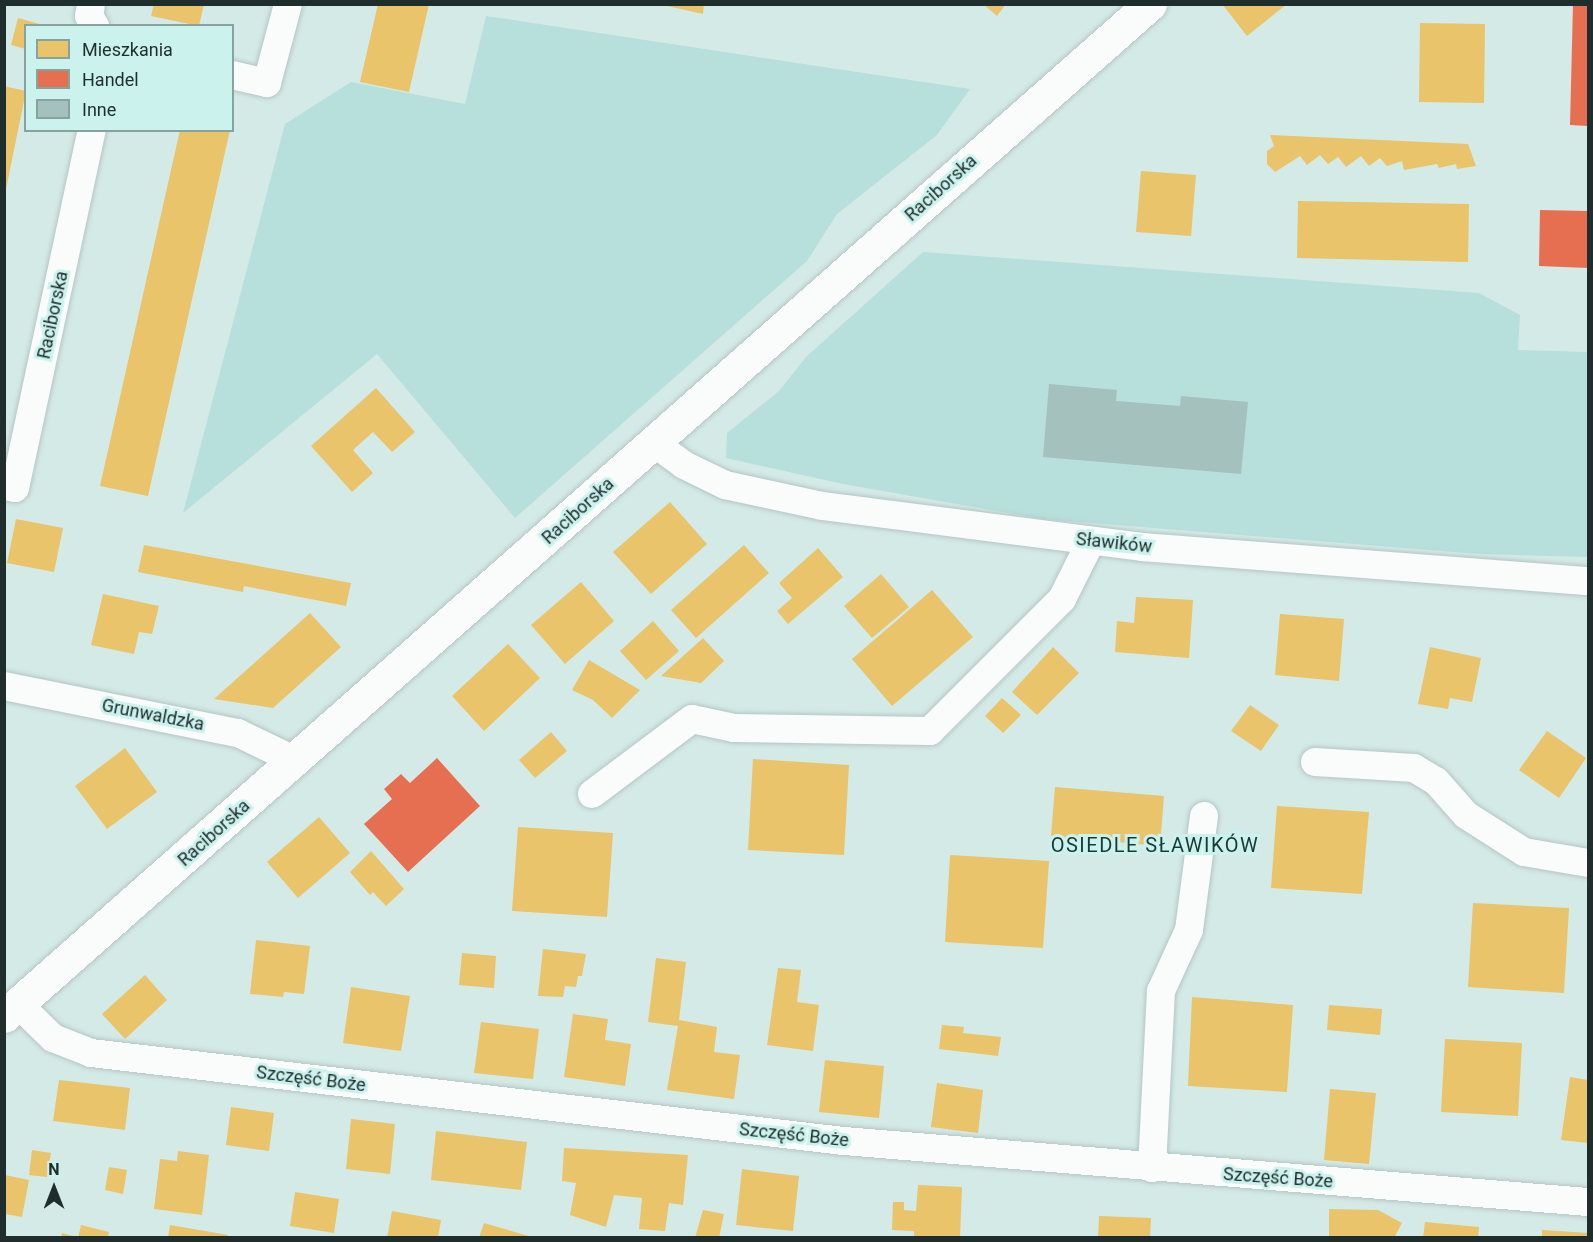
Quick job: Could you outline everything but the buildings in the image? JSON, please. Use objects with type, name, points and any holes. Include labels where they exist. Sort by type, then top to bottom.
[{"type":"street","points":[[91,4],[89,16],[94,24]]},
{"type":"street","points":[[234,75],[267,83],[288,4]]},
{"type":"street","name":"Raciborska","points":[[11,1010],[296,761],[1150,4]]},
{"type":"street","name":"Raciborska","points":[[4,486],[15,488],[92,132]]},
{"type":"street","name":"Sławików","points":[[654,443],[699,473],[770,496],[1091,541],[1479,576],[1588,581]]},
{"type":"street","points":[[592,794],[692,719],[734,728],[930,731],[1062,599],[1091,541]]},
{"type":"street","name":"Grunwaldzka","points":[[4,686],[238,733],[296,761]]},
{"type":"street","points":[[1316,762],[1413,768],[1436,781],[1466,815],[1524,852],[1588,863]]},
{"type":"street","points":[[1152,1168],[1161,991],[1189,930],[1204,816]]},
{"type":"street","name":"Szczęść Boże","points":[[11,1010],[53,1038],[91,1053],[844,1141],[1588,1202]]},
{"type":"shaded area","points":[[486,16],[970,89],[937,135],[837,214],[807,261],[515,518],[377,354],[183,513],[285,124],[351,82],[465,104]]},
{"type":"shaded area","points":[[923,252],[1479,293],[1520,315],[1518,350],[1588,352],[1588,557],[1479,554],[1042,519],[843,484],[726,458],[727,433],[779,391],[806,357]]},
{"type":"district","name":"OSIEDLE SŁAWIKÓW","points":[[1155,845]]}]
